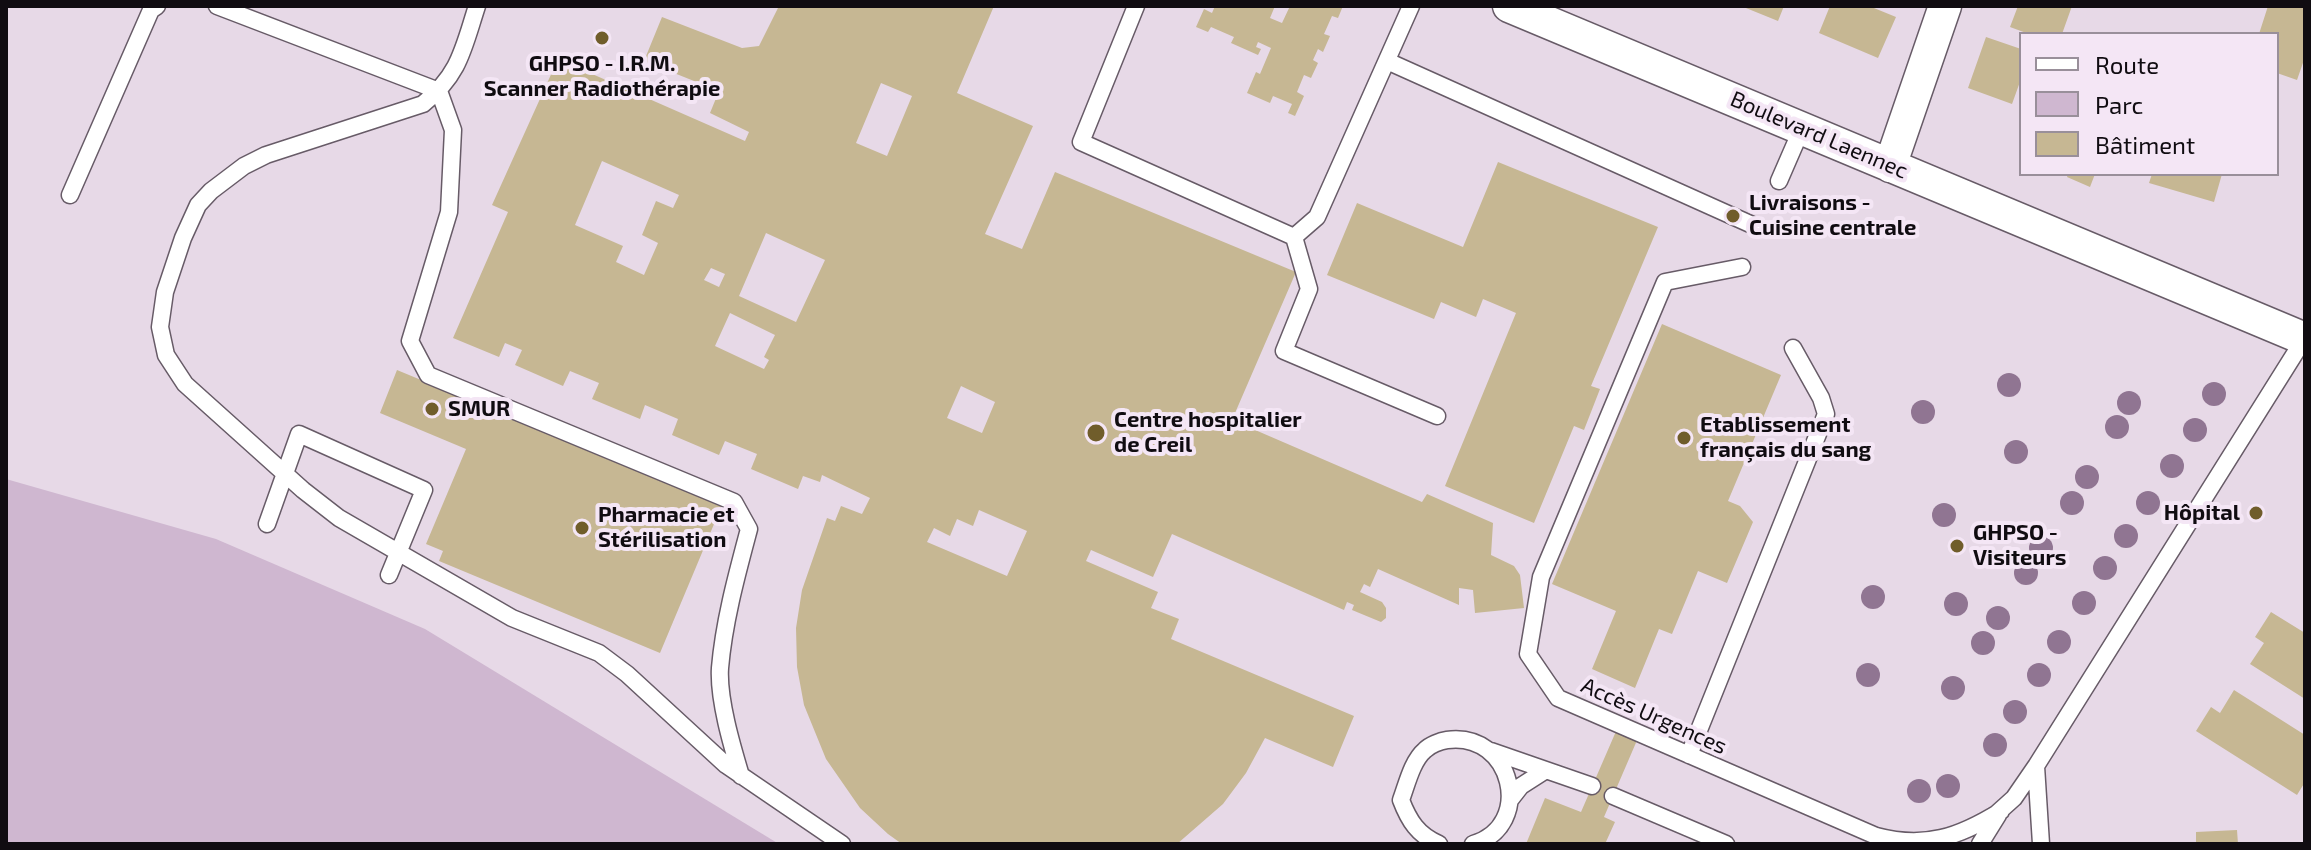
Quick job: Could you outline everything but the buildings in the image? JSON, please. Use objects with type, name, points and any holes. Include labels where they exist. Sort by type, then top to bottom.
[{"type":"street","name":"Boulevard Laennec","points":[[1509,6],[2305,338]]},
{"type":"street","points":[[1890,166],[1945,6]]},
{"type":"lane","points":[[70,195],[151,10],[157,6]]},
{"type":"lane","points":[[217,6],[439,91],[453,130],[449,212],[410,341],[428,375],[734,502],[749,529],[734,586],[720,670],[728,730],[741,776]]},
{"type":"lane","points":[[477,6],[458,65],[439,91],[414,109],[266,155],[244,166],[198,205],[183,238],[161,312],[160,327],[166,355],[185,384],[339,518],[512,618],[599,653],[627,674],[741,776],[842,844]]},
{"type":"lane","points":[[1136,6],[1081,142],[1294,237],[1309,289],[1284,351],[1437,416]]},
{"type":"lane","points":[[1294,237],[1317,217],[1411,6]]},
{"type":"lane","points":[[1387,61],[1759,228]]},
{"type":"lane","points":[[1779,181],[1802,128]]},
{"type":"lane","name":"Accès Urgences","points":[[1742,267],[1665,282],[1541,577],[1528,654],[1558,698],[1857,829],[1913,843],[1952,836],[1974,828],[2001,811]]},
{"type":"lane","points":[[1961,844],[2014,798],[2036,766],[2305,338]]},
{"type":"lane","points":[[1689,755],[1826,414],[1821,398],[1793,348]]},
{"type":"lane","points":[[267,524],[299,434],[424,490],[389,575]]},
{"type":"lane","points":[[1439,844],[1427,839],[1413,826],[1401,800],[1416,762],[1425,749],[1441,741],[1458,739],[1475,743],[1592,786]]},
{"type":"lane","points":[[1490,751],[1502,765],[1509,782],[1510,800]]},
{"type":"lane","points":[[2036,766],[2041,844]]},
{"type":"lane","points":[[1473,844],[1494,832],[1521,786],[1546,770]]},
{"type":"lane","points":[[1613,796],[1726,844]]},
{"type":"lane","points":[[1980,844],[2001,811]]},
{"type":"green space","points":[[6,479],[216,539],[425,629],[779,844],[6,844]]},
{"type":"place","name":"GHPSO - I.R.M. Scanner Radiothérapie","points":[[602,38]]},
{"type":"place","name":"Livraisons - Cuisine centrale","points":[[1733,216]]},
{"type":"place","name":"SMUR","points":[[432,409]]},
{"type":"place","name":"Centre hospitalier de Creil","points":[[1096,433]]},
{"type":"place","name":"Etablissement français du sang","points":[[1684,438]]},
{"type":"place","name":"Hôpital","points":[[2256,513]]},
{"type":"place","name":"Pharmacie et Stérilisation","points":[[582,528]]},
{"type":"place","name":"GHPSO - Visiteurs","points":[[1957,546]]}]
